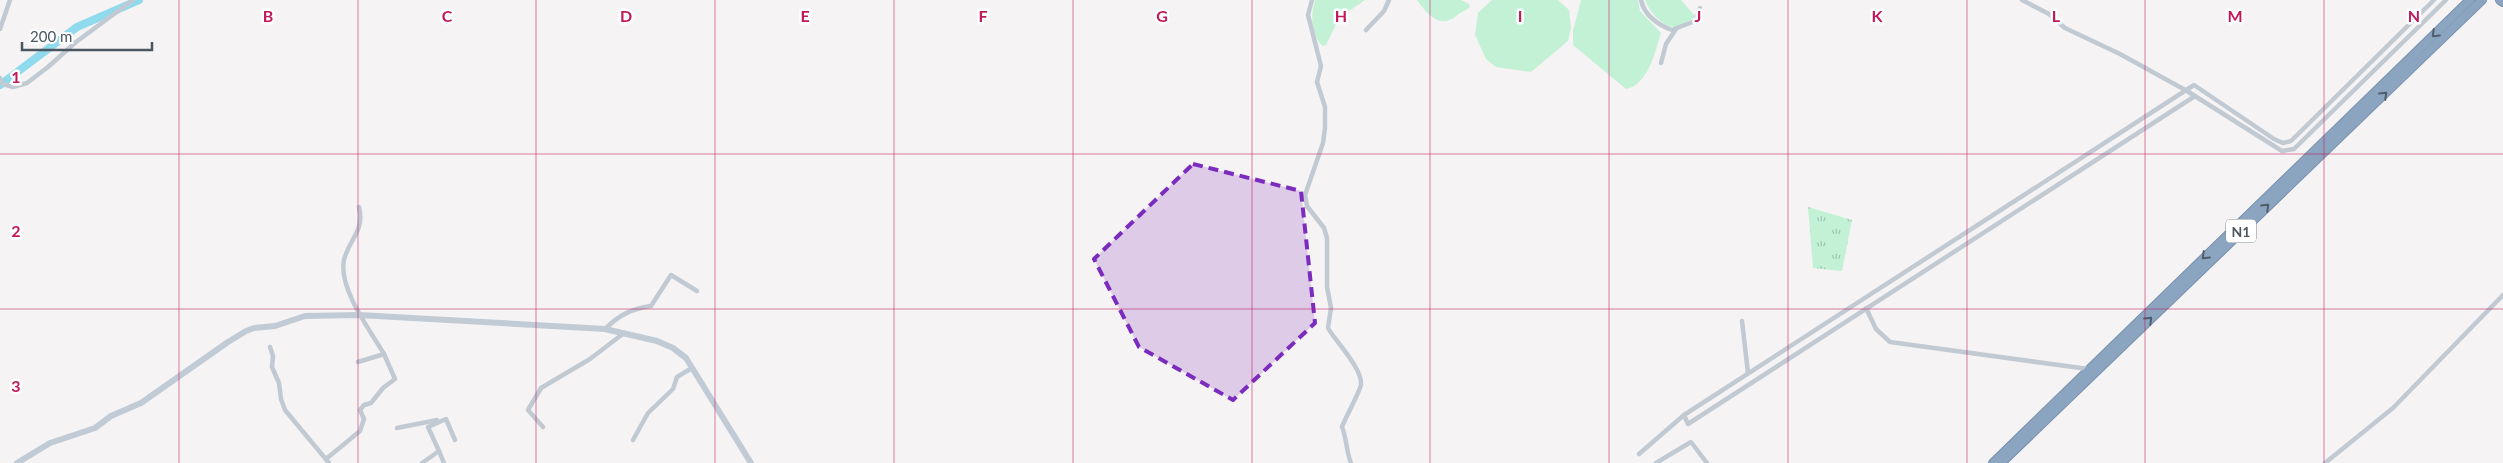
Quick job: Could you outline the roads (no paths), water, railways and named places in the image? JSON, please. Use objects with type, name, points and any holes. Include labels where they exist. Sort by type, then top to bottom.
[{"type":"highway","name":"N1","points":[[1992,463],[2470,0]]},
{"type":"highway","name":"N1","points":[[2001,463],[2482,0]]},
{"type":"highway","points":[[2471,10],[2489,0]]},
{"type":"street","points":[[0,29],[10,0]]},
{"type":"street","points":[[0,78],[3,84],[13,86],[27,82],[48,67],[76,42],[133,0]]},
{"type":"street","points":[[1312,0],[1308,15],[1322,72],[1317,82],[1325,107],[1325,128],[1323,143],[1305,195],[1307,206],[1324,228],[1327,238],[1327,287],[1331,308],[1328,328],[1344,349],[1359,375],[1361,385],[1342,427],[1348,441],[1347,455],[1351,463]]},
{"type":"street","points":[[1366,30],[1384,11],[1389,0]]},
{"type":"street","points":[[1641,0],[1647,13],[1656,22],[1672,30],[1695,21],[1700,8]]},
{"type":"street","points":[[2022,0],[2049,14],[2065,28],[2120,54],[2188,91],[2282,151],[2294,149],[2446,0]]},
{"type":"street","points":[[1639,454],[1684,415],[2188,91],[2194,85],[2203,89],[2274,139],[2283,143],[2291,141],[2434,0]]},
{"type":"street","points":[[1661,63],[1666,44],[1676,29]]},
{"type":"street","points":[[1684,415],[1688,424],[2195,96]]},
{"type":"street","points":[[270,347],[273,356],[272,367],[279,383],[281,399],[285,410],[327,461],[360,431],[364,419],[360,410],[364,405],[371,403],[383,388],[395,379],[384,354],[351,299],[343,263],[362,219],[359,207]]},
{"type":"street","points":[[605,329],[632,309],[650,306],[671,275],[697,291]]},
{"type":"street","points":[[2325,463],[2394,408],[2503,295]]},
{"type":"street","points":[[1866,308],[1876,329],[1890,342],[2088,369]]},
{"type":"street","points":[[16,463],[50,444],[95,428],[111,416],[141,403],[228,342],[254,328],[275,326],[305,316],[359,314],[605,329],[625,332],[657,341],[673,348],[686,358],[715,409],[751,463]]},
{"type":"street","points":[[1742,321],[1748,373]]},
{"type":"street","points":[[543,427],[528,410],[541,388],[590,359],[625,332]]},
{"type":"street","points":[[358,362],[384,354]]},
{"type":"street","points":[[633,440],[648,413],[673,389],[677,377],[692,368]]},
{"type":"street","points":[[397,428],[444,419]]},
{"type":"street","points":[[444,419],[446,419],[455,440]]},
{"type":"street","points":[[444,419],[428,427],[444,463]]},
{"type":"street","points":[[1656,463],[1691,442],[1707,463]]},
{"type":"street","points":[[422,463],[439,451]]},
{"type":"waterway","points":[[0,85],[77,27],[139,0]]}]
